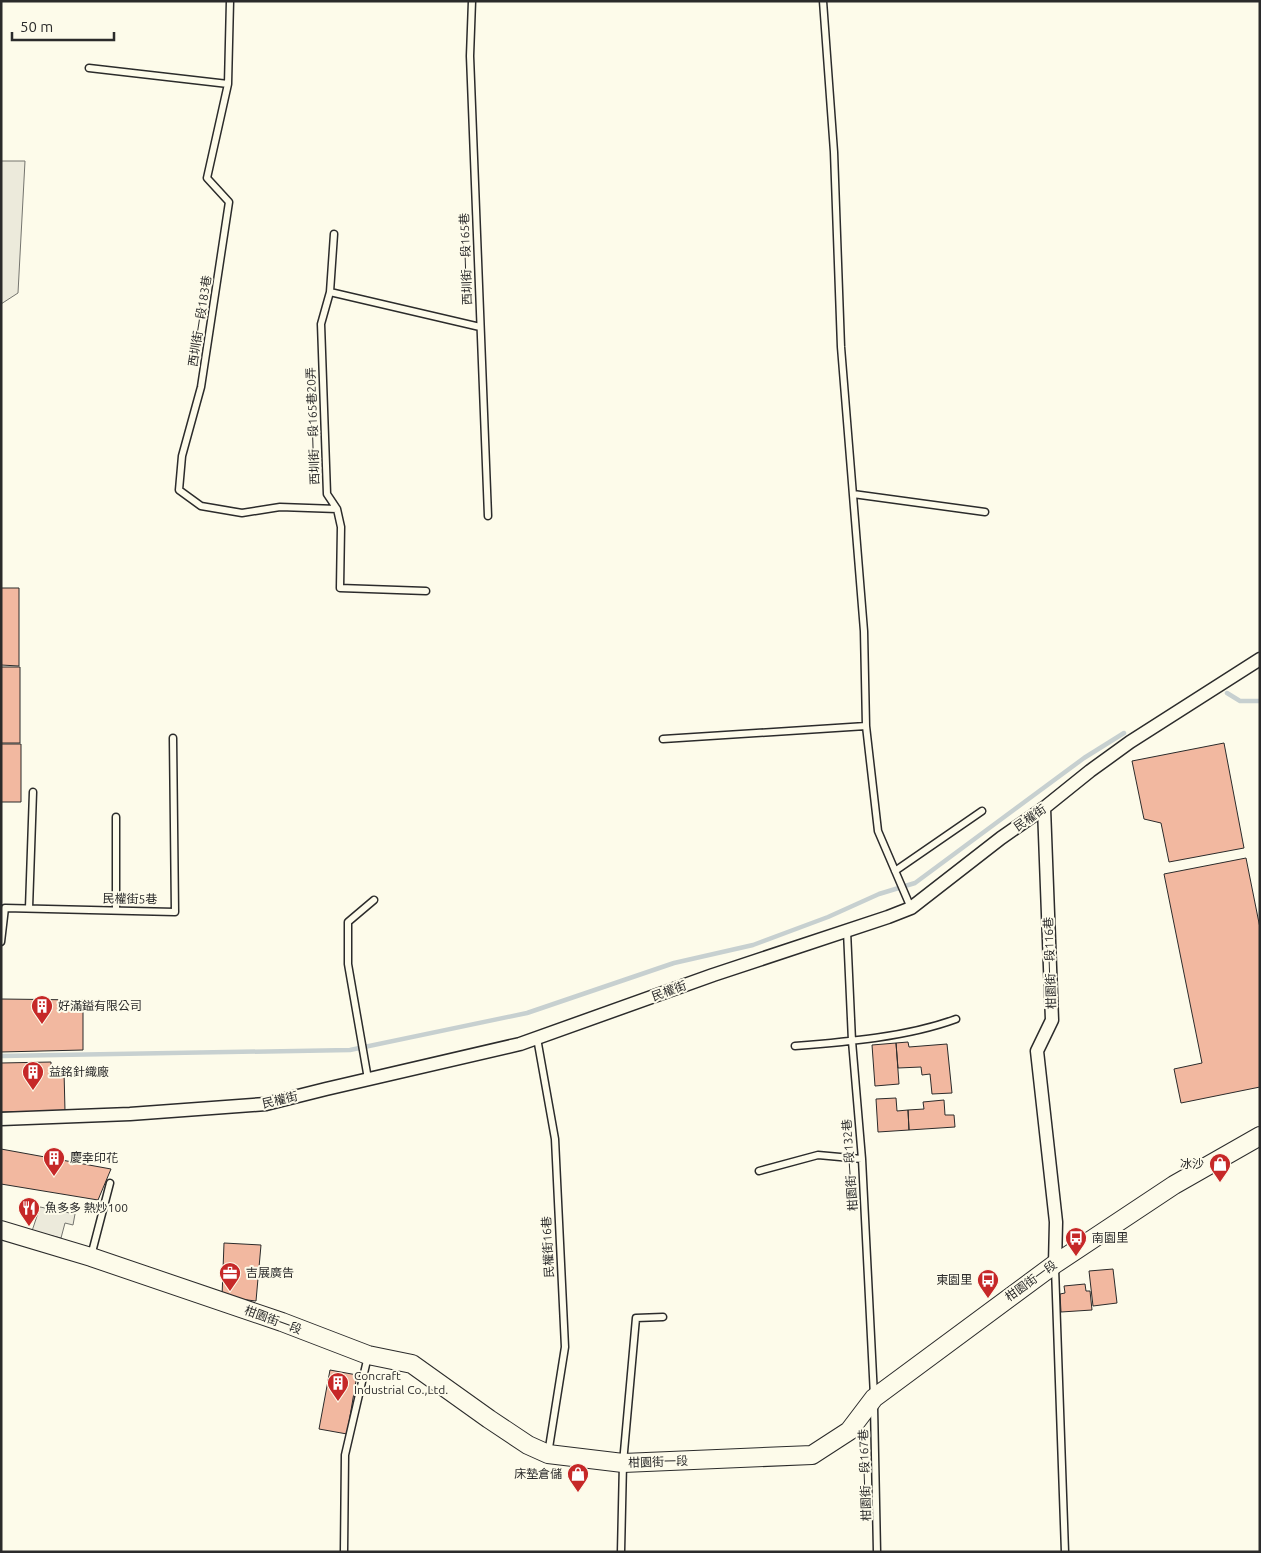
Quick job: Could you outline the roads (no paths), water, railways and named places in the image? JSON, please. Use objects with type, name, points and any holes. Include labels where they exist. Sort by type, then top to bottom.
[{"type":"street","name":"民權街","points":[[1,1119],[130,1114],[266,1104],[520,1044],[713,975],[911,908],[1130,742],[1260,660]]},
{"type":"street","name":"柑園街一段116巷","points":[[1044,808],[1052,1020],[1037,1051],[1056,1222],[1055,1264]]},
{"type":"street","name":"柑園街一段","points":[[1,1230],[282,1322],[368,1355],[412,1364],[528,1445],[548,1454],[622,1463],[812,1455],[849,1431],[874,1398],[1055,1264],[1174,1185],[1260,1136]]},
{"type":"lane","name":"西圳街一段183巷","points":[[230,1],[228,84],[207,178],[229,202],[201,387],[182,456],[179,490],[201,506],[242,513],[280,507],[337,509]]},
{"type":"lane","name":"西圳街一段165巷","points":[[472,1],[470,56],[488,516]]},
{"type":"lane","points":[[822,1],[834,152],[841,347],[864,631],[866,726],[878,831],[911,908]]},
{"type":"lane","points":[[89,68],[228,84]]},
{"type":"lane","name":"西圳街一段165巷20弄","points":[[334,234],[330,292],[321,324],[327,494],[337,509],[342,527],[340,588],[426,591]]},
{"type":"lane","points":[[330,292],[480,327]]},
{"type":"lane","points":[[853,494],[986,512]]},
{"type":"lane","points":[[663,739],[866,726]]},
{"type":"lane","name":"民權街5巷","points":[[1,942],[5,908],[175,912],[173,738]]},
{"type":"lane","points":[[29,908],[33,792]]},
{"type":"lane","points":[[895,871],[982,811]]},
{"type":"lane","points":[[116,817],[116,910]]},
{"type":"lane","points":[[368,1079],[348,964],[348,922],[374,900]]},
{"type":"lane","name":"柑園街一段132巷","points":[[846,931],[852,1041],[862,1159],[874,1398]]},
{"type":"lane","points":[[795,1046],[852,1041],[939,1025],[956,1019]]},
{"type":"lane","name":"民權街16巷","points":[[537,1038],[555,1139],[565,1347],[548,1454]]},
{"type":"lane","points":[[759,1171],[818,1155],[862,1159]]},
{"type":"lane","points":[[91,1258],[110,1183]]},
{"type":"lane","points":[[1055,1264],[1065,1552]]},
{"type":"lane","points":[[621,1552],[622,1463],[636,1318],[663,1317]]},
{"type":"lane","points":[[344,1552],[344,1455],[368,1355]]},
{"type":"lane","name":"柑園街一段167巷","points":[[874,1398],[877,1552]]},
{"type":"waterway","points":[[1227,693],[1240,701],[1260,701]]},
{"type":"waterway","points":[[1,1056],[350,1050],[527,1013],[674,963],[753,945],[828,917],[879,894],[915,883],[1084,758],[1124,733]]},
{"type":"place","name":"好滿鎰有限公司","points":[[42,1025]]},
{"type":"place","name":"益銘針織廠","points":[[33,1091]]},
{"type":"place","name":"慶幸印花","points":[[54,1177]]},
{"type":"place","name":"冰沙","points":[[1220,1183]]},
{"type":"place","name":"魚多多 熱炒100","points":[[29,1227]]},
{"type":"place","name":"南園里","points":[[1076,1257]]},
{"type":"place","name":"吉展廣告","points":[[230,1292]]},
{"type":"place","name":"東園里","points":[[988,1299]]},
{"type":"place","name":"Concraft Industrial Co.,Ltd.","points":[[338,1402]]},
{"type":"place","name":"床墊倉儲","points":[[578,1493]]}]
